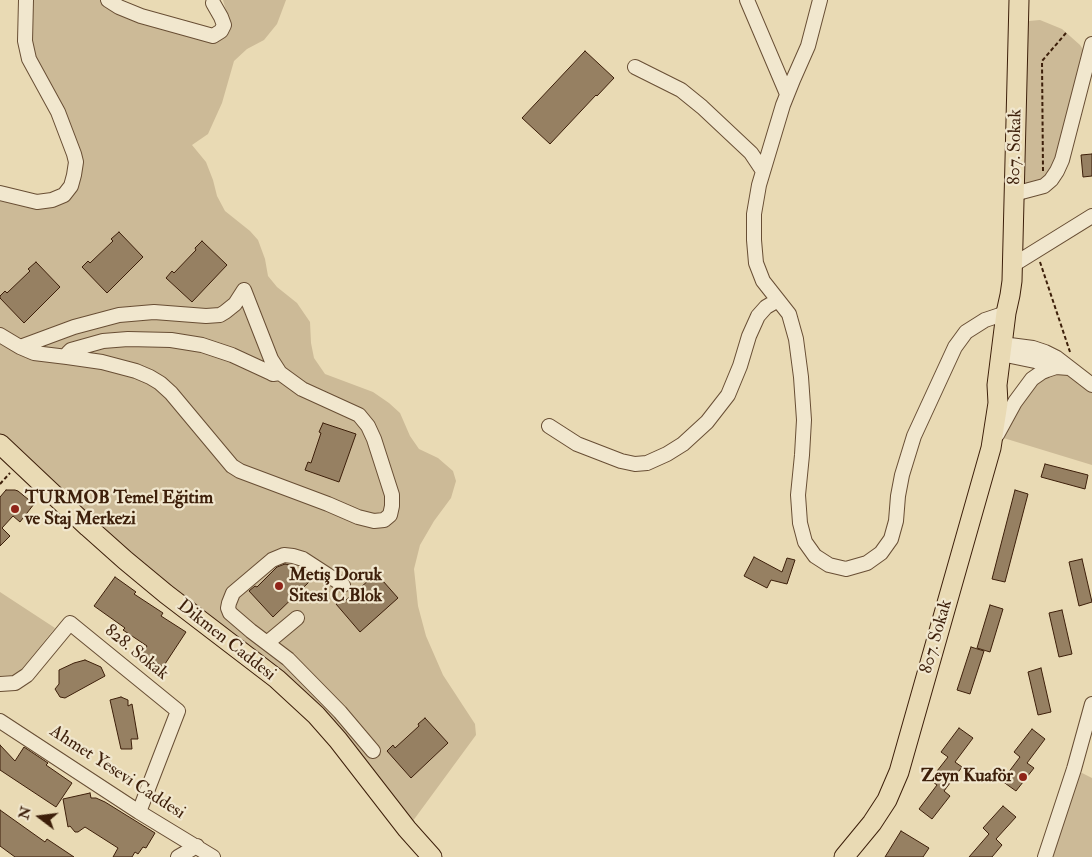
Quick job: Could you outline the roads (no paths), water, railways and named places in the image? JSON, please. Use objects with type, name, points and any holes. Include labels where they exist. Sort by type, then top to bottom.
[{"type":"main road","name":"807. Sokak","points":[[844,857],[872,823],[887,800],[899,772],[991,448],[998,403],[1007,386],[1006,313],[1013,265],[1019,0]]},
{"type":"main road","name":"807. Sokak","points":[[1006,350],[1015,313],[1010,295]]},
{"type":"main road","name":"Dikmen Caddesi","points":[[0,444],[106,543],[166,594],[277,680],[316,715],[407,829],[432,857]]},
{"type":"street","points":[[0,192],[37,202],[52,200],[64,195],[71,186],[76,162],[58,112],[29,59],[25,41],[26,0]]},
{"type":"street","points":[[108,0],[141,16],[213,36],[221,31],[224,25],[213,3]]},
{"type":"street","points":[[748,0],[787,94]]},
{"type":"street","points":[[820,0],[808,46],[787,94],[763,171],[754,214],[756,263],[763,280],[789,314],[796,339],[804,420],[798,495],[800,523],[805,542],[815,556],[829,565],[846,569],[867,563],[881,553],[891,538],[896,521],[902,475],[912,444],[955,347],[966,332],[985,320],[1006,313]]},
{"type":"street","points":[[1014,194],[1044,186],[1057,172],[1062,160],[1092,44]]},
{"type":"street","points":[[635,67],[681,90],[702,107],[751,153],[763,171]]},
{"type":"street","points":[[1013,265],[1092,216]]},
{"type":"street","points":[[0,335],[20,347],[27,351],[102,362],[150,377],[171,393],[227,461],[240,471],[358,517],[374,521],[384,520],[390,515],[392,495],[368,426],[359,415],[302,389],[280,373],[271,359],[244,290],[230,309],[214,316],[154,312],[119,315],[74,327],[20,347]]},
{"type":"street","points":[[549,426],[577,444],[621,461],[635,464],[647,462],[668,454],[683,444],[707,422],[728,395],[758,316],[766,307],[778,300]]},
{"type":"street","points":[[67,356],[71,350],[103,342],[128,339],[164,340],[186,342],[209,348],[232,355],[271,373],[280,373]]},
{"type":"street","points":[[1006,350],[1073,371],[1092,385]]},
{"type":"street","points":[[991,448],[1015,402],[1032,379],[1042,372],[1056,367],[1073,371]]},
{"type":"street","points":[[343,585],[298,557],[284,555],[272,560],[233,593],[229,602],[230,613],[288,659],[340,712],[373,751]]},
{"type":"street","points":[[267,643],[297,618]]},
{"type":"street","name":"828. Sokak","points":[[0,684],[15,683],[27,675],[70,623],[178,711],[139,812]]},
{"type":"street","points":[[1045,857],[1071,778],[1092,704]]},
{"type":"street","points":[[326,727],[340,712]]},
{"type":"street","name":"Ahmet Yesevi Caddesi","points":[[0,721],[139,812],[214,857]]},
{"type":"street","points":[[178,857],[197,846]]},
{"type":"place","name":"TURMOB Temel Eğitim ve Staj Merkezi","points":[[15,509]]},
{"type":"place","name":"Metiş Doruk Sitesi C Blok","points":[[279,586]]},
{"type":"place","name":"Zeyn Kuaför","points":[[1023,777]]}]
